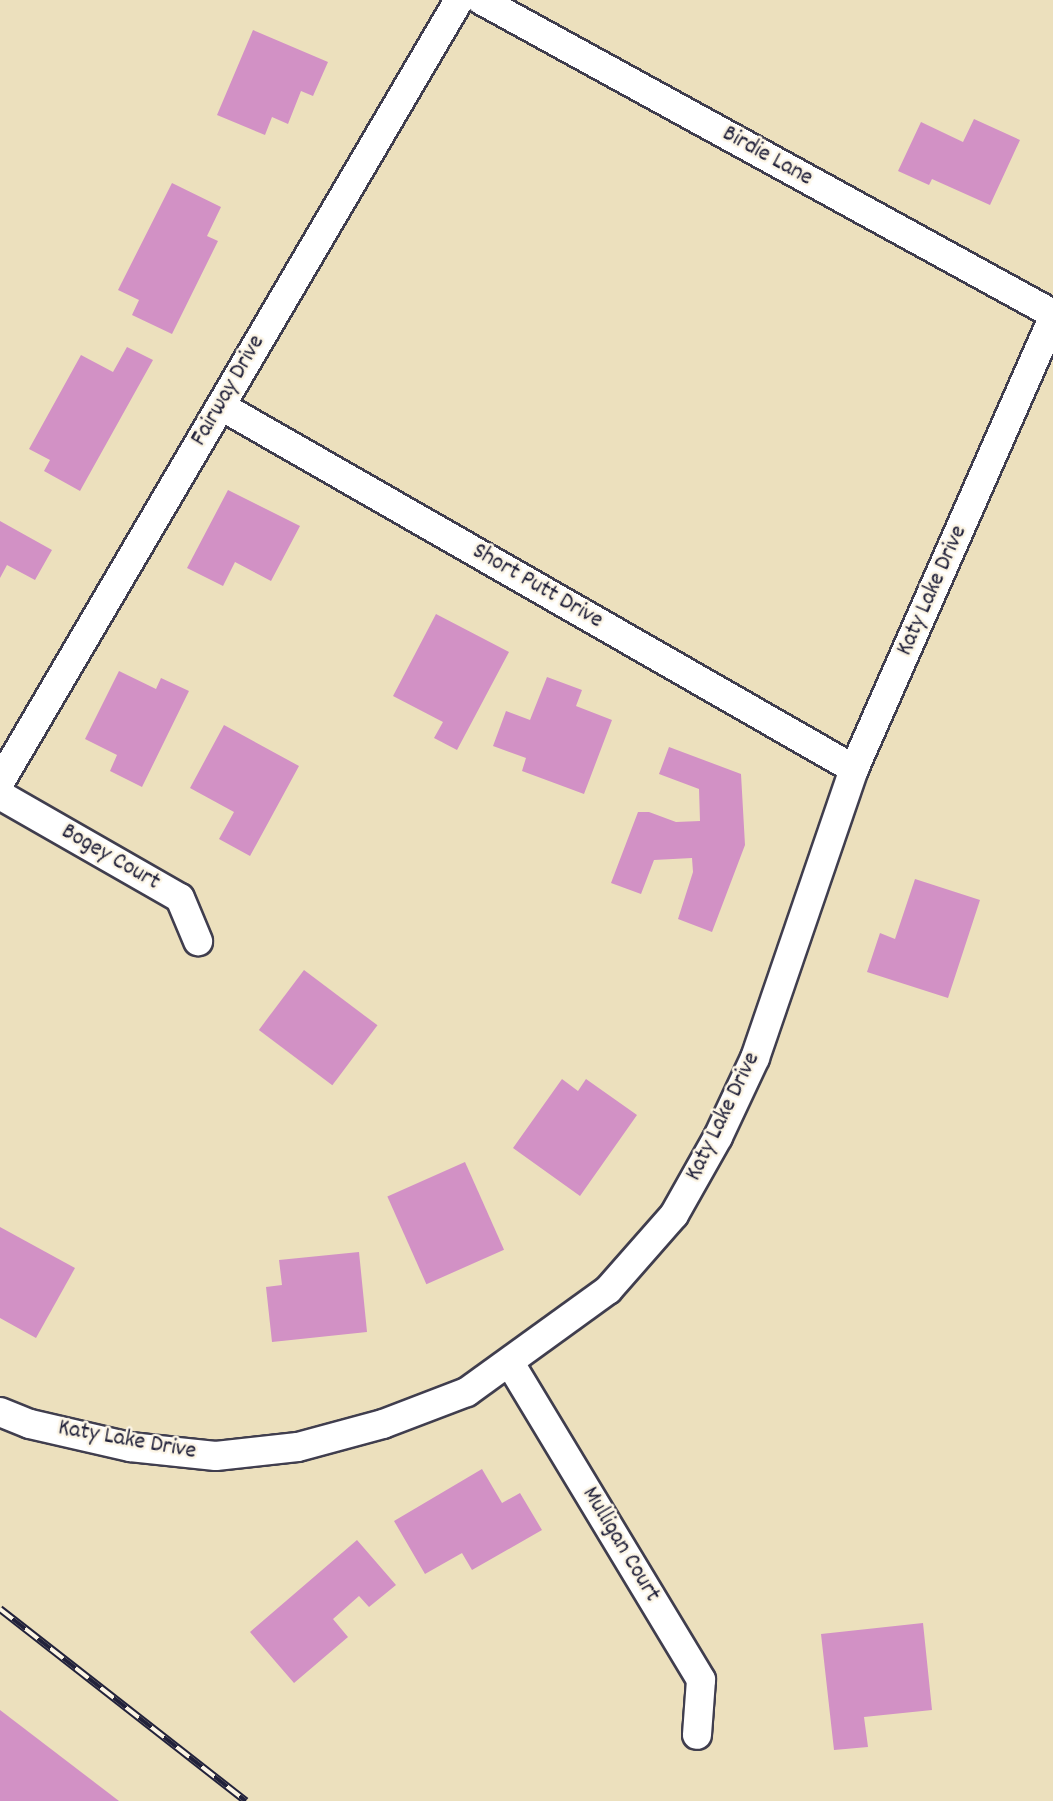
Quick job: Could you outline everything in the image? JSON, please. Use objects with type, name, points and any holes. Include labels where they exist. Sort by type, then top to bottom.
[{"type":"street","name":"Fairway Drive","points":[[0,782],[459,0]]},
{"type":"street","name":"Birdie Lane","points":[[481,0],[1053,316]]},
{"type":"street","name":"Katy Lake Drive","points":[[0,1412],[30,1424],[130,1447],[216,1456],[299,1447],[383,1424],[467,1392],[608,1290],[674,1215],[718,1137],[755,1058],[854,769],[1053,316]]},
{"type":"street","name":"Short Putt Drive","points":[[221,406],[854,769]]},
{"type":"street","name":"Bogey Court","points":[[0,795],[180,898],[198,941]]},
{"type":"street","name":"Mulligan Court","points":[[510,1363],[701,1680],[697,1735]]},
{"type":"building","points":[[253,30],[328,62],[313,96],[301,91],[288,124],[272,117],[265,135],[217,115]]},
{"type":"building","points":[[974,119],[1020,140],[990,205],[932,179],[929,185],[898,171],[921,122],[963,142]]},
{"type":"building","points":[[172,183],[221,207],[207,236],[218,241],[172,334],[132,315],[139,300],[118,290]]},
{"type":"building","points":[[127,347],[153,360],[80,491],[44,471],[50,460],[29,449],[81,355],[113,372]]},
{"type":"building","points":[[228,490],[300,526],[271,581],[235,562],[223,586],[187,568]]},
{"type":"building","points":[[0,521],[52,550],[35,580],[7,565],[0,578]]},
{"type":"building","points":[[436,614],[509,652],[457,750],[434,738],[443,722],[393,696]]},
{"type":"building","points":[[119,671],[156,689],[161,678],[189,691],[142,787],[110,771],[117,755],[85,739]]},
{"type":"building","points":[[547,677],[582,690],[576,706],[612,720],[584,794],[522,771],[526,758],[493,746],[506,711],[530,720]]},
{"type":"building","points":[[224,725],[299,766],[250,856],[219,839],[234,812],[190,788]]},
{"type":"building","points":[[669,747],[741,774],[745,845],[712,932],[678,919],[693,872],[692,858],[654,860],[641,894],[611,883],[638,812],[649,812],[676,822],[700,821],[699,789],[659,774]]},
{"type":"building","points":[[915,879],[980,900],[948,998],[867,972],[880,933],[895,939]]},
{"type":"building","points":[[304,970],[377,1025],[332,1085],[259,1030]]},
{"type":"building","points":[[562,1079],[578,1091],[586,1079],[637,1115],[580,1196],[513,1148]]},
{"type":"building","points":[[465,1162],[504,1250],[426,1284],[387,1197]]},
{"type":"building","points":[[0,1227],[75,1268],[36,1338],[0,1318]]},
{"type":"building","points":[[359,1252],[367,1332],[272,1342],[266,1287],[282,1285],[279,1260]]},
{"type":"building","points":[[482,1469],[502,1503],[520,1493],[542,1530],[472,1570],[462,1553],[425,1574],[394,1521]]},
{"type":"building","points":[[357,1540],[396,1585],[369,1607],[359,1596],[333,1619],[348,1637],[294,1683],[250,1632]]},
{"type":"building","points":[[923,1623],[932,1710],[864,1717],[868,1747],[834,1750],[821,1634]]},
{"type":"building","points":[[0,1710],[119,1801],[0,1801]]},
{"type":"railway","points":[[0,1609],[246,1801]]}]
